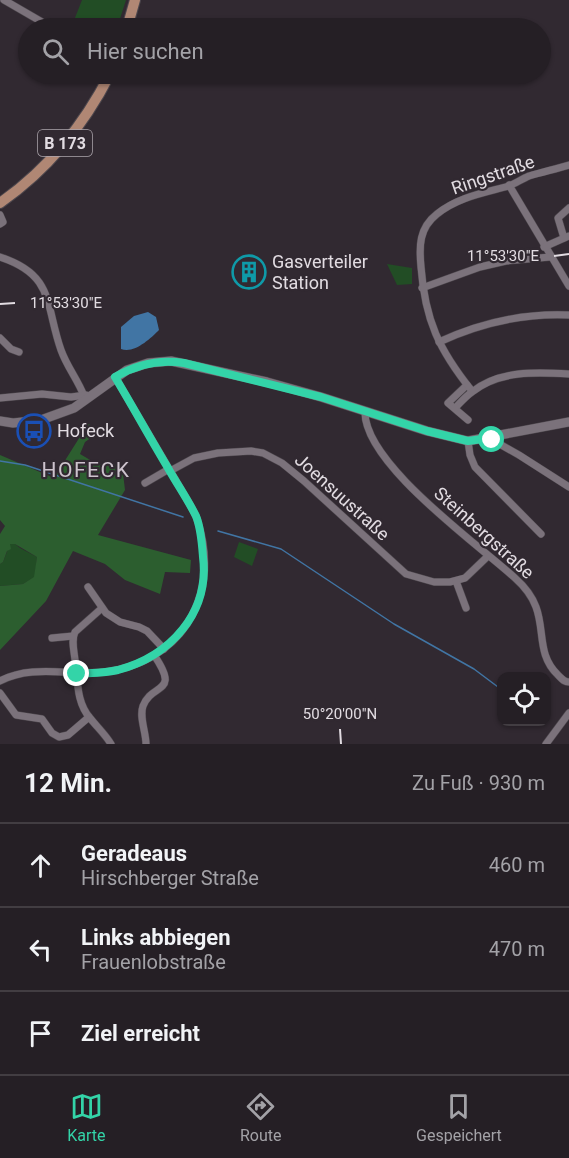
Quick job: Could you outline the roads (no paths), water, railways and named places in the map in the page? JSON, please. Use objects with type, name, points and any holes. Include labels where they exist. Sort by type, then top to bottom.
[{"type":"main road","points":[[130,18],[135,0]]},
{"type":"main road","name":"B 173","points":[[3,201],[31,179],[64,144],[92,106],[104,84]]},
{"type":"main road","points":[[0,421],[13,423],[41,420],[74,408],[128,370],[148,363],[171,361],[277,385],[427,431],[468,441],[490,439],[569,422]]},
{"type":"street","points":[[4,0],[35,18]]},
{"type":"street","name":"Ringstraße","points":[[470,388],[439,342],[425,308],[420,243],[425,225],[451,205],[471,195],[509,186],[529,177],[569,165]]},
{"type":"street","points":[[509,186],[569,286]]},
{"type":"street","points":[[544,247],[566,237],[558,218],[569,208]]},
{"type":"street","points":[[0,215],[3,222],[0,224]]},
{"type":"street","points":[[0,257],[12,260],[39,279],[61,349],[84,396]]},
{"type":"street","points":[[422,288],[480,267],[506,261],[550,257]]},
{"type":"street","points":[[439,342],[459,333],[499,321],[542,315],[569,315]]},
{"type":"street","points":[[0,338],[11,349],[19,352]]},
{"type":"street","points":[[468,420],[448,403],[470,388],[496,379],[532,372],[569,374]]},
{"type":"street","points":[[0,679],[33,671],[77,674],[116,671],[138,664],[164,649],[178,637],[199,604],[204,565],[196,518],[115,377]]},
{"type":"street","points":[[0,398],[42,394],[94,395]]},
{"type":"street","name":"Steinbergstraße","points":[[365,411],[366,424],[379,450],[416,492],[447,522],[516,578],[529,593],[540,620],[540,635],[550,668],[565,682],[569,682]]},
{"type":"street","points":[[490,439],[569,487]]},
{"type":"street","points":[[468,441],[475,467],[541,534]]},
{"type":"street","name":"Joensuustraße","points":[[146,483],[194,458],[218,453],[251,451],[263,453],[282,463],[301,478],[405,574],[434,582],[456,581]]},
{"type":"street","points":[[466,608],[456,581],[465,578],[488,556]]},
{"type":"street","points":[[88,587],[112,618],[147,631],[164,649]]},
{"type":"street","points":[[102,608],[73,636],[79,694],[89,717],[111,744]]},
{"type":"street","points":[[52,638],[73,636]]},
{"type":"street","points":[[146,744],[143,706],[162,687],[165,680],[162,666],[154,655]]},
{"type":"street","points":[[0,693],[16,715],[38,717],[52,733],[59,737],[68,735],[89,717]]},
{"type":"street","points":[[546,744],[569,713]]},
{"type":"water","points":[[148,312],[156,317],[159,330],[136,348],[121,349],[121,327],[134,316]]},
{"type":"waterway","points":[[0,461],[25,465],[183,517]]},
{"type":"waterway","points":[[218,531],[281,549],[394,624],[474,669],[497,686]]},
{"type":"place","name":"Gasverteiler Station","points":[[249,272]]},
{"type":"place","name":"Hofeck","points":[[34,431]]},
{"type":"district","name":"HOFECK","points":[[86,470]]}]
